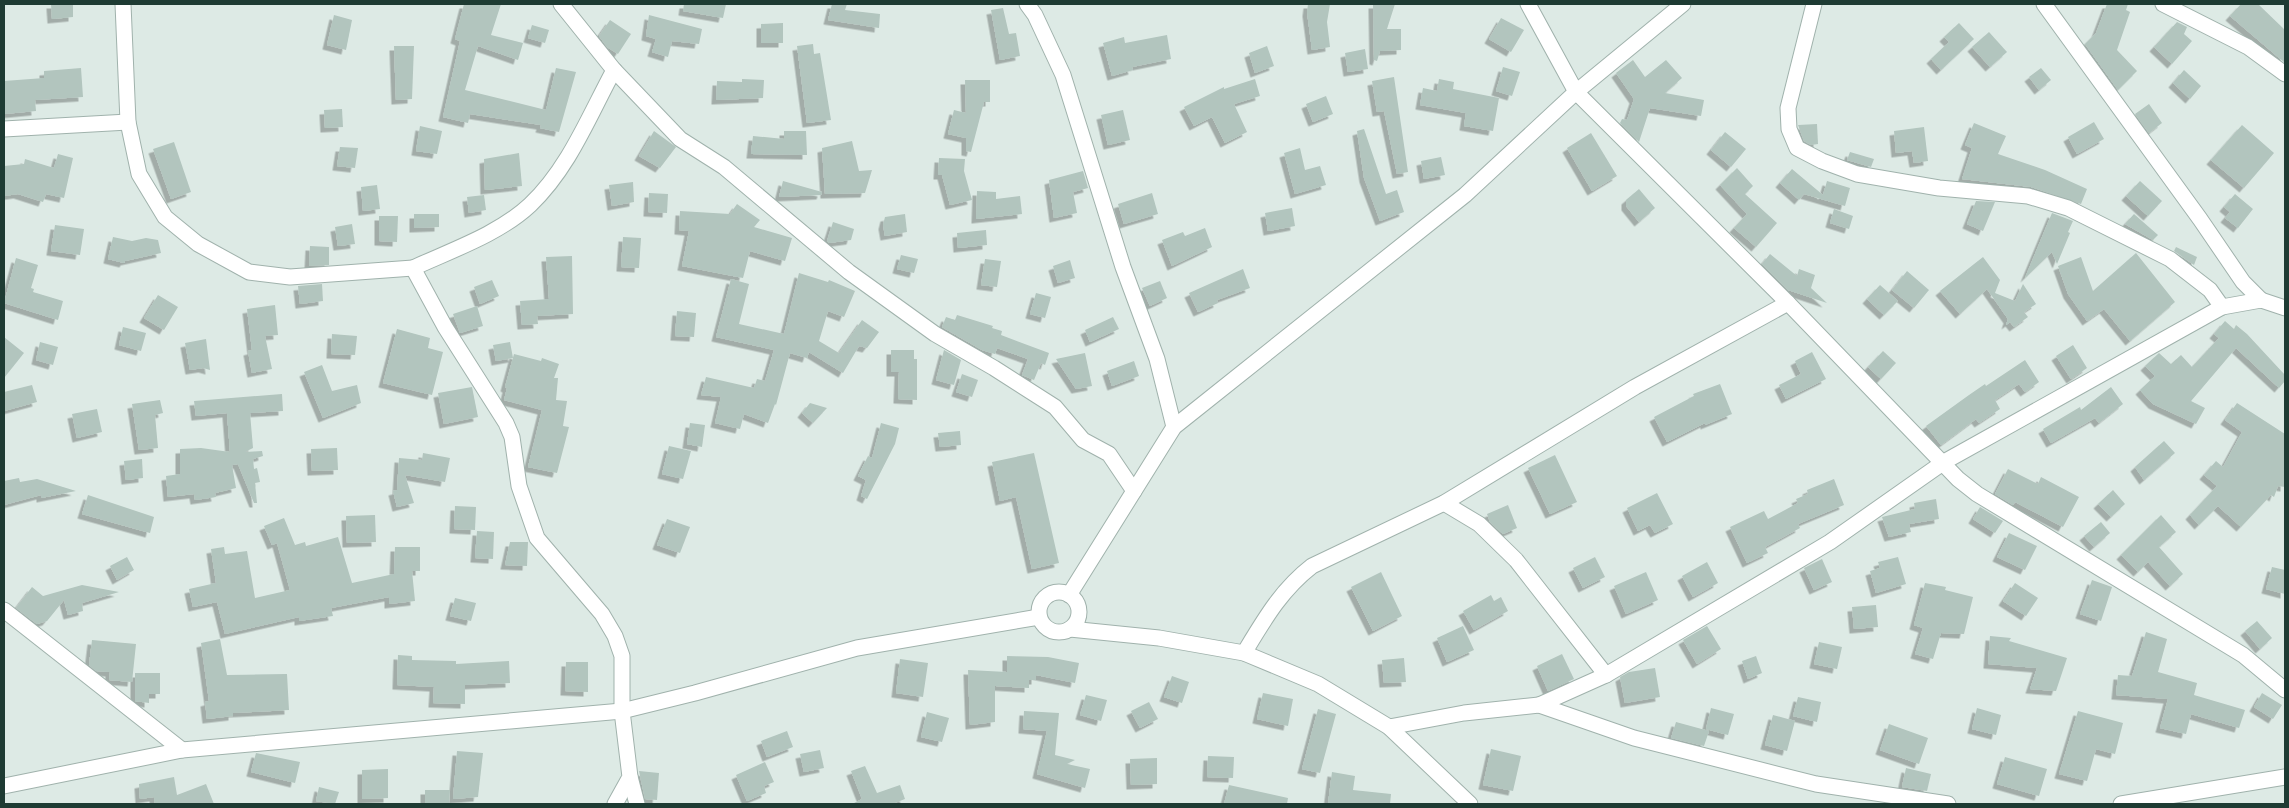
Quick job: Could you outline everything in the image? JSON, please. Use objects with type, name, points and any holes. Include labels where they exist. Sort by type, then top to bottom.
[{"type":"street","points":[[123,4],[128,122],[139,174],[165,217],[198,244],[249,272],[290,277],[413,268],[495,229],[529,206],[558,174],[614,70]]},
{"type":"street","points":[[561,4],[614,70],[680,138],[724,167],[849,272],[935,334],[994,368],[1055,407],[1083,440],[1109,454],[1134,491]]},
{"type":"street","points":[[1027,4],[1035,15],[1063,75],[1123,267],[1158,359],[1174,427]]},
{"type":"street","points":[[1528,4],[1576,92],[1788,302],[1944,462],[1958,479],[1977,494],[2243,655],[2285,690]]},
{"type":"street","points":[[1069,595],[1174,427],[1465,195],[1576,92],[1684,4]]},
{"type":"street","points":[[1814,4],[1788,108],[1789,129],[1797,148],[1822,161],[1857,174],[1939,188],[2028,196],[2068,208],[2170,259],[2210,290],[2222,307]]},
{"type":"street","points":[[2044,4],[2243,282],[2260,300]]},
{"type":"street","points":[[2162,4],[2248,47],[2285,74]]},
{"type":"street","points":[[4,129],[128,122]]},
{"type":"street","points":[[413,268],[445,327],[506,423],[512,437],[519,486],[537,538],[602,614],[615,636],[622,656],[622,711],[630,777],[637,804]]},
{"type":"street","points":[[1389,727],[1464,713],[1539,706],[1606,675],[1830,542],[1944,462],[2222,307],[2260,300],[2285,308]]},
{"type":"street","points":[[1244,653],[1274,603],[1293,581],[1312,566],[1444,503],[1635,387],[1788,302]]},
{"type":"street","points":[[1444,503],[1479,524],[1516,560],[1606,675]]},
{"type":"street","points":[[1070,629],[1079,615],[1075,600],[1062,592],[1046,596],[1041,602],[1039,617],[1048,630],[1063,632],[1070,629],[1159,638],[1244,653],[1318,684],[1389,727],[1470,804]]},
{"type":"street","points":[[4,610],[182,750]]},
{"type":"street","points":[[4,786],[182,750],[622,711],[857,648],[1039,617]]},
{"type":"street","points":[[1539,706],[1634,738],[1816,784],[1948,804]]},
{"type":"street","points":[[615,804],[630,777]]},
{"type":"street","points":[[2121,804],[2285,777]]},
{"type":"building","points":[[51,4],[73,4],[73,17],[52,19]]},
{"type":"building","points":[[464,4],[501,4],[491,35],[523,43],[518,60],[478,46],[465,90],[546,110],[556,68],[576,72],[559,132],[540,128],[541,125],[470,114],[468,123],[443,117],[460,41],[455,39]]},
{"type":"building","points":[[684,4],[726,4],[723,18],[683,11]]},
{"type":"building","points":[[832,4],[847,4],[845,10],[880,14],[879,28],[828,20]]},
{"type":"building","points":[[1308,4],[1330,4],[1327,22],[1330,47],[1312,50],[1307,12]]},
{"type":"building","points":[[1373,4],[1395,4],[1387,29],[1401,29],[1401,50],[1380,51],[1377,61],[1374,60]]},
{"type":"building","points":[[2107,4],[2128,4],[2126,10],[2130,12],[2117,50],[2137,71],[2118,90],[2085,44],[2096,33]]},
{"type":"building","points":[[2241,4],[2258,4],[2285,30],[2285,63],[2230,16]]},
{"type":"building","points":[[1003,8],[1009,34],[1016,33],[1020,56],[1000,60],[991,10]]},
{"type":"building","points":[[334,15],[352,20],[346,50],[327,45]]},
{"type":"building","points":[[649,15],[702,29],[699,44],[672,41],[668,57],[652,52],[656,39],[646,36]]},
{"type":"building","points":[[1501,18],[1524,30],[1511,52],[1489,39]]},
{"type":"building","points":[[610,20],[631,34],[618,54],[607,47],[599,36]]},
{"type":"building","points":[[2177,22],[2187,27],[2184,34],[2192,41],[2172,64],[2154,47]]},
{"type":"building","points":[[783,23],[783,43],[761,43],[761,24]]},
{"type":"building","points":[[1959,23],[1974,39],[1941,70],[1931,59],[1949,42],[1944,37]]},
{"type":"building","points":[[532,25],[549,30],[545,43],[528,38]]},
{"type":"building","points":[[1989,32],[2007,52],[1990,67],[1972,47]]},
{"type":"building","points":[[1167,35],[1171,59],[1132,67],[1133,70],[1112,76],[1103,43],[1124,37],[1125,43]]},
{"type":"building","points":[[813,44],[814,54],[820,53],[831,120],[807,123],[797,46]]},
{"type":"building","points":[[394,46],[414,46],[412,99],[396,100]]},
{"type":"building","points":[[1267,46],[1274,66],[1255,73],[1249,53]]},
{"type":"building","points":[[1365,49],[1368,69],[1348,72],[1345,53]]},
{"type":"building","points":[[1633,60],[1645,77],[1666,60],[1682,78],[1665,93],[1704,100],[1701,116],[1650,108],[1639,142],[1620,123],[1622,119],[1627,120],[1634,99],[1616,73]]},
{"type":"building","points":[[1503,67],[1520,72],[1512,96],[1496,91]]},
{"type":"building","points":[[81,68],[83,97],[35,100],[36,111],[4,114],[4,81],[44,78],[44,71]]},
{"type":"building","points":[[2041,68],[2051,80],[2039,90],[2029,77]]},
{"type":"building","points":[[2184,70],[2201,86],[2190,99],[2173,83]]},
{"type":"building","points":[[1394,77],[1408,172],[1397,174],[1384,111],[1377,112],[1372,81]]},
{"type":"building","points":[[742,79],[764,80],[763,98],[716,100],[717,81],[742,82]]},
{"type":"building","points":[[1255,79],[1260,96],[1234,104],[1247,132],[1225,143],[1212,117],[1194,126],[1184,107],[1224,87],[1224,89]]},
{"type":"building","points":[[1439,79],[1454,82],[1453,89],[1499,98],[1493,131],[1464,126],[1466,113],[1420,105],[1423,88],[1437,91]]},
{"type":"building","points":[[965,80],[990,80],[990,102],[984,102],[971,152],[966,151],[966,138],[948,134],[954,110],[966,113]]},
{"type":"building","points":[[1326,96],[1333,114],[1313,122],[1306,104]]},
{"type":"building","points":[[2149,104],[2162,123],[2149,133],[2135,114]]},
{"type":"building","points":[[342,109],[343,127],[325,128],[324,110]]},
{"type":"building","points":[[1123,110],[1130,140],[1108,145],[1101,115]]},
{"type":"building","points":[[2094,122],[2104,139],[2077,154],[2068,137]]},
{"type":"building","points":[[1974,123],[2006,136],[1998,154],[2045,170],[2087,189],[2081,204],[2031,187],[1962,179],[1972,148],[1965,145]]},
{"type":"building","points":[[1817,124],[1818,144],[1811,145],[1804,141],[1798,125]]},
{"type":"building","points":[[2242,125],[2274,153],[2244,188],[2211,160]]},
{"type":"building","points":[[420,126],[442,131],[437,154],[416,151]]},
{"type":"building","points":[[1924,127],[1928,161],[1914,163],[1912,151],[1896,153],[1894,131]]},
{"type":"building","points":[[1364,129],[1386,194],[1397,190],[1404,212],[1380,221],[1364,178],[1357,131]]},
{"type":"building","points":[[654,131],[676,147],[660,168],[639,156]]},
{"type":"building","points":[[784,131],[806,131],[807,155],[751,154],[753,136],[784,139]]},
{"type":"building","points":[[1725,132],[1746,149],[1731,167],[1711,150]]},
{"type":"building","points":[[1591,133],[1617,176],[1592,191],[1567,148]]},
{"type":"building","points":[[852,141],[859,171],[872,170],[865,193],[825,194],[822,148]]},
{"type":"building","points":[[174,142],[191,192],[171,199],[153,149]]},
{"type":"building","points":[[340,147],[358,148],[355,168],[337,166]]},
{"type":"building","points":[[1300,148],[1305,170],[1320,166],[1326,185],[1295,194],[1284,153]]},
{"type":"building","points":[[1850,152],[1874,159],[1871,167],[1847,160]]},
{"type":"building","points":[[519,153],[522,186],[485,190],[484,159]]},
{"type":"building","points":[[58,154],[73,158],[64,198],[46,194],[43,202],[18,194],[4,196],[4,166],[24,164],[25,159],[54,168]]},
{"type":"building","points":[[1441,157],[1445,175],[1424,179],[1421,161]]},
{"type":"building","points":[[939,158],[965,159],[964,171],[972,200],[950,205],[942,175],[938,175]]},
{"type":"building","points":[[1737,168],[1753,186],[1745,194],[1777,223],[1756,247],[1734,228],[1747,214],[1720,185]]},
{"type":"building","points":[[1792,169],[1823,195],[1827,181],[1850,188],[1845,206],[1804,194],[1799,200],[1780,183]]},
{"type":"building","points":[[1083,171],[1088,188],[1073,192],[1077,213],[1054,218],[1049,180]]},
{"type":"building","points":[[783,181],[822,192],[821,195],[779,197]]},
{"type":"building","points":[[2140,181],[2162,201],[2148,216],[2126,196]]},
{"type":"building","points":[[633,182],[634,202],[612,206],[609,185]]},
{"type":"building","points":[[377,185],[380,209],[363,211],[361,187]]},
{"type":"building","points":[[1639,189],[1655,208],[1639,222],[1626,206],[1626,200]]},
{"type":"building","points":[[977,191],[996,192],[996,199],[1020,196],[1022,214],[976,219]]},
{"type":"building","points":[[649,193],[668,194],[667,213],[648,212]]},
{"type":"building","points":[[1152,193],[1158,214],[1124,224],[1118,204]]},
{"type":"building","points":[[2235,194],[2253,209],[2238,228],[2225,218],[2230,212],[2224,207]]},
{"type":"building","points":[[484,195],[486,210],[469,213],[467,197]]},
{"type":"building","points":[[1976,201],[1995,202],[1983,231],[1967,224]]},
{"type":"building","points":[[737,204],[760,220],[754,227],[792,238],[785,261],[750,251],[743,278],[682,266],[689,231],[679,230],[680,211],[730,214]]},
{"type":"building","points":[[1292,208],[1295,226],[1268,231],[1265,213]]},
{"type":"building","points":[[1834,209],[1853,216],[1849,229],[1830,223]]},
{"type":"building","points":[[2052,213],[2073,221],[2068,232],[2070,233],[2057,264],[2052,252],[2025,278]]},
{"type":"building","points":[[414,214],[439,214],[439,227],[414,228]]},
{"type":"building","points":[[905,214],[907,232],[885,236],[883,225],[885,217]]},
{"type":"building","points":[[2134,214],[2158,235],[2153,240],[2125,224]]},
{"type":"building","points":[[379,216],[398,216],[397,242],[379,241]]},
{"type":"building","points":[[833,222],[854,229],[851,240],[829,243],[827,241]]},
{"type":"building","points":[[352,224],[355,244],[338,246],[335,227]]},
{"type":"building","points":[[55,225],[84,229],[80,255],[51,251]]},
{"type":"building","points":[[1205,228],[1212,247],[1172,266],[1162,240],[1183,232],[1185,236]]},
{"type":"building","points":[[986,230],[987,245],[958,248],[957,233]]},
{"type":"building","points":[[113,237],[132,241],[146,238],[158,240],[161,253],[125,261],[124,263],[108,259]]},
{"type":"building","points":[[623,237],[641,238],[639,268],[621,267]]},
{"type":"building","points":[[310,246],[329,247],[329,265],[309,266]]},
{"type":"building","points":[[2176,247],[2197,257],[2194,265],[2174,251]]},
{"type":"building","points":[[2136,253],[2175,302],[2130,341],[2104,309],[2087,321],[2068,294],[2058,266],[2081,257],[2093,291]]},
{"type":"building","points":[[1770,254],[1797,276],[1799,269],[1815,275],[1811,288],[1827,303],[1788,290],[1762,264]]},
{"type":"building","points":[[901,255],[918,259],[914,273],[897,269]]},
{"type":"building","points":[[572,256],[573,314],[537,316],[538,324],[522,325],[520,301],[549,299],[546,257]]},
{"type":"building","points":[[1983,257],[2000,280],[1995,293],[2015,301],[2023,284],[2036,304],[2024,312],[2028,317],[2014,327],[2010,322],[2006,325],[2008,319],[1987,289],[1960,314],[1940,291]]},
{"type":"building","points":[[16,258],[38,265],[31,288],[34,289],[33,292],[63,301],[58,320],[4,303]]},
{"type":"building","points":[[985,259],[1001,261],[997,287],[981,285]]},
{"type":"building","points":[[1070,260],[1075,278],[1058,283],[1053,266]]},
{"type":"building","points":[[1243,269],[1250,288],[1217,300],[1218,303],[1198,312],[1189,293]]},
{"type":"building","points":[[1907,271],[1929,290],[1914,308],[1892,290]]},
{"type":"building","points":[[799,273],[828,282],[829,280],[855,291],[844,317],[828,311],[819,341],[839,353],[862,320],[879,332],[867,348],[859,346],[843,373],[809,352],[807,358],[790,353],[776,405],[768,423],[744,414],[740,429],[715,423],[721,397],[701,395],[706,377],[754,388],[757,379],[765,381],[774,350],[716,337],[731,279],[749,284],[739,324],[784,334]]},
{"type":"building","points":[[492,280],[499,296],[480,304],[474,287]]},
{"type":"building","points":[[1160,281],[1167,298],[1150,306],[1142,288]]},
{"type":"building","points":[[322,284],[323,301],[300,304],[298,286]]},
{"type":"building","points":[[1880,285],[1898,301],[1884,315],[1867,299]]},
{"type":"building","points":[[1036,293],[1051,297],[1045,318],[1030,314]]},
{"type":"building","points":[[158,295],[178,307],[164,330],[144,318]]},
{"type":"building","points":[[275,305],[278,335],[265,336],[272,369],[252,373],[248,351],[252,350],[247,309]]},
{"type":"building","points":[[477,306],[483,326],[460,333],[453,314]]},
{"type":"building","points":[[677,311],[696,313],[694,337],[675,336]]},
{"type":"building","points":[[957,315],[993,326],[992,328],[1002,331],[1001,335],[1049,353],[1045,365],[1041,363],[1034,380],[1022,375],[1028,359],[997,348],[995,354],[982,350],[942,327],[946,317],[955,320]]},
{"type":"building","points":[[1113,317],[1119,329],[1090,342],[1085,330]]},
{"type":"building","points":[[2225,321],[2234,329],[2236,325],[2247,334],[2285,375],[2285,381],[2279,388],[2236,348],[2191,401],[2205,408],[2196,424],[2153,404],[2140,390],[2155,376],[2145,366],[2159,353],[2171,364],[2181,355],[2192,367],[2219,338],[2214,334]]},
{"type":"building","points":[[123,327],[146,333],[141,351],[119,345]]},
{"type":"building","points":[[397,329],[430,338],[428,348],[443,352],[432,395],[383,383]]},
{"type":"building","points":[[332,334],[357,336],[355,355],[331,354]]},
{"type":"building","points":[[4,337],[24,353],[4,378]]},
{"type":"building","points":[[206,339],[210,370],[203,368],[190,370],[185,343]]},
{"type":"building","points":[[40,342],[58,347],[53,365],[36,360]]},
{"type":"building","points":[[510,342],[513,358],[496,361],[493,345]]},
{"type":"building","points":[[2073,345],[2087,368],[2071,379],[2056,356]]},
{"type":"building","points":[[891,350],[914,350],[914,359],[917,359],[917,400],[898,399],[899,372],[891,372]]},
{"type":"building","points":[[944,350],[961,360],[954,385],[936,380]]},
{"type":"building","points":[[1883,351],[1896,363],[1881,379],[1868,367]]},
{"type":"building","points":[[1812,352],[1826,379],[1786,399],[1779,385],[1801,374],[1795,361]]},
{"type":"building","points":[[1085,353],[1092,386],[1076,389],[1056,359]]},
{"type":"building","points":[[514,354],[541,361],[542,358],[559,364],[554,378],[558,378],[556,400],[567,401],[563,426],[569,427],[557,473],[528,467],[542,410],[504,400],[507,388],[505,387]]},
{"type":"building","points":[[2025,360],[2039,382],[2025,392],[2019,384],[1995,400],[2000,409],[1979,423],[1976,419],[1941,445],[1926,426],[1985,384],[1986,386]]},
{"type":"building","points":[[1134,361],[1139,376],[1112,386],[1107,371]]},
{"type":"building","points":[[322,365],[332,391],[357,385],[361,403],[323,418],[304,372]]},
{"type":"building","points":[[962,374],[978,380],[972,397],[956,392]]},
{"type":"building","points":[[1720,384],[1732,414],[1705,425],[1705,423],[1667,442],[1654,417],[1694,396],[1693,394]]},
{"type":"building","points":[[32,385],[37,402],[4,411],[4,392]]},
{"type":"building","points":[[472,387],[478,417],[444,424],[438,393]]},
{"type":"building","points":[[2111,387],[2123,404],[2099,423],[2095,418],[2051,443],[2043,429],[2080,407],[2081,410]]},
{"type":"building","points":[[282,394],[283,411],[250,413],[253,448],[245,452],[262,451],[263,456],[253,459],[254,469],[257,468],[260,482],[255,483],[257,503],[254,503],[238,464],[232,465],[236,488],[215,493],[216,497],[195,500],[194,494],[168,497],[166,476],[180,474],[180,449],[201,448],[230,452],[227,413],[196,416],[194,401]]},
{"type":"building","points":[[160,400],[163,413],[155,415],[158,448],[139,450],[132,404]]},
{"type":"building","points":[[810,403],[827,408],[813,423],[802,413]]},
{"type":"building","points":[[2237,403],[2285,434],[2285,487],[2278,486],[2274,497],[2271,495],[2241,527],[2218,506],[2199,525],[2190,515],[2217,486],[2204,475],[2216,461],[2223,467],[2242,432],[2225,420]]},
{"type":"building","points":[[97,409],[102,432],[77,438],[72,414]]},
{"type":"building","points":[[690,423],[705,425],[702,447],[687,444]]},
{"type":"building","points":[[881,423],[899,428],[895,444],[867,499],[861,496],[866,480],[858,476],[868,456],[872,458]]},
{"type":"building","points":[[960,431],[961,445],[940,447],[938,433]]},
{"type":"building","points":[[2164,441],[2175,453],[2144,480],[2135,467]]},
{"type":"building","points":[[669,446],[691,451],[683,479],[662,474]]},
{"type":"building","points":[[337,448],[338,470],[312,471],[311,449]]},
{"type":"building","points":[[423,453],[450,458],[445,482],[405,475],[414,503],[397,507],[393,491],[397,490],[399,458],[422,460]]},
{"type":"building","points":[[1034,453],[1059,563],[1032,569],[1016,497],[1000,501],[992,462]]},
{"type":"building","points":[[1555,455],[1577,502],[1550,514],[1528,468]]},
{"type":"building","points":[[142,459],[143,478],[126,480],[124,461]]},
{"type":"building","points":[[2008,469],[2038,484],[2041,477],[2079,497],[2063,527],[2015,502],[2013,505],[1995,494]]},
{"type":"building","points":[[19,478],[20,482],[37,479],[76,491],[41,498],[41,495],[4,505],[4,481]]},
{"type":"building","points":[[1834,479],[1844,505],[1798,524],[1800,528],[1765,547],[1768,553],[1747,563],[1730,527],[1764,511],[1768,519],[1798,503],[1796,499],[1808,494],[1807,490]]},
{"type":"building","points":[[2113,490],[2125,504],[2111,517],[2098,504]]},
{"type":"building","points":[[1657,493],[1673,524],[1655,533],[1650,525],[1638,531],[1627,508]]},
{"type":"building","points":[[88,495],[154,517],[150,533],[82,514]]},
{"type":"building","points":[[1936,499],[1939,519],[1909,524],[1911,532],[1889,537],[1882,517],[1915,509],[1914,503]]},
{"type":"building","points":[[1508,505],[1517,528],[1503,534],[1490,522],[1487,514]]},
{"type":"building","points":[[455,506],[476,507],[475,530],[454,529]]},
{"type":"building","points":[[1980,507],[2003,521],[1995,533],[1973,519]]},
{"type":"building","points":[[375,515],[376,542],[347,543],[346,516]]},
{"type":"building","points":[[2161,515],[2176,532],[2159,547],[2183,574],[2170,586],[2148,562],[2138,572],[2121,555]]},
{"type":"building","points":[[284,518],[295,545],[305,542],[306,546],[338,537],[352,583],[394,574],[395,547],[420,547],[420,571],[412,571],[415,601],[389,604],[389,597],[331,608],[333,616],[299,621],[299,617],[225,634],[217,602],[193,607],[189,589],[216,583],[211,549],[224,547],[225,554],[247,551],[255,598],[290,590],[277,543],[272,545],[264,526]]},
{"type":"building","points":[[667,519],[690,527],[680,553],[657,545]]},
{"type":"building","points":[[2101,522],[2110,533],[2094,547],[2084,536]]},
{"type":"building","points":[[477,531],[494,532],[493,559],[475,558]]},
{"type":"building","points":[[2009,533],[2037,546],[2025,570],[1997,557]]},
{"type":"building","points":[[510,542],[528,542],[527,566],[505,565]]},
{"type":"building","points":[[127,557],[134,570],[117,580],[110,566]]},
{"type":"building","points":[[1595,557],[1605,577],[1583,588],[1573,568]]},
{"type":"building","points":[[1898,557],[1906,584],[1876,593],[1870,571],[1880,568],[1878,562]]},
{"type":"building","points":[[1822,559],[1832,582],[1814,590],[1804,568]]},
{"type":"building","points":[[1707,562],[1718,583],[1693,597],[1682,576]]},
{"type":"building","points":[[2272,567],[2285,570],[2285,594],[2266,589]]},
{"type":"building","points":[[1381,572],[1402,616],[1373,631],[1351,587]]},
{"type":"building","points":[[1646,572],[1658,600],[1626,614],[1614,586]]},
{"type":"building","points":[[2092,580],[2112,587],[2101,621],[2080,614]]},
{"type":"building","points":[[1925,583],[1946,587],[1945,590],[1973,597],[1964,634],[1941,633],[1933,659],[1915,654],[1923,628],[1914,625]]},
{"type":"building","points":[[2015,583],[2038,598],[2026,616],[2003,601]]},
{"type":"building","points":[[82,585],[119,592],[82,603],[83,611],[68,615],[64,600],[47,621],[37,624],[16,608],[32,587],[43,596]]},
{"type":"building","points":[[1491,595],[1494,601],[1501,597],[1508,611],[1474,630],[1463,611]]},
{"type":"building","points":[[455,598],[476,603],[471,621],[450,616]]},
{"type":"building","points":[[1876,605],[1878,627],[1854,629],[1852,607]]},
{"type":"building","points":[[2257,621],[2272,638],[2260,649],[2245,631]]},
{"type":"building","points":[[1463,626],[1474,650],[1447,662],[1437,638]]},
{"type":"building","points":[[1707,626],[1721,649],[1697,664],[1683,640]]},
{"type":"building","points":[[2146,632],[2167,639],[2158,672],[2197,683],[2194,695],[2245,710],[2239,728],[2191,714],[2186,734],[2160,728],[2168,699],[2116,695],[2118,675],[2132,676]]},
{"type":"building","points":[[1990,636],[2011,638],[2009,641],[2067,658],[2056,691],[2030,689],[2037,668],[1988,664]]},
{"type":"building","points":[[220,639],[227,675],[287,674],[289,710],[233,713],[233,716],[207,719],[205,702],[209,701],[201,643]]},
{"type":"building","points":[[92,640],[136,644],[132,682],[109,680],[110,672],[96,671],[89,665]]},
{"type":"building","points":[[1819,642],[1842,647],[1837,669],[1814,664]]},
{"type":"building","points":[[1562,654],[1574,679],[1548,691],[1537,666]]},
{"type":"building","points":[[398,655],[412,656],[412,660],[456,661],[456,664],[509,661],[510,683],[465,685],[465,704],[433,703],[434,687],[397,685]]},
{"type":"building","points":[[1007,656],[1048,657],[1079,663],[1075,683],[1036,675],[1036,680],[1029,680],[1029,688],[995,686],[995,722],[970,725],[968,670],[1007,672]]},
{"type":"building","points":[[1756,656],[1762,673],[1748,679],[1742,661]]},
{"type":"building","points":[[1404,658],[1406,682],[1384,683],[1382,660]]},
{"type":"building","points":[[900,659],[928,663],[923,697],[896,693]]},
{"type":"building","points":[[566,662],[588,662],[588,692],[565,691]]},
{"type":"building","points":[[1655,668],[1660,697],[1625,703],[1620,677],[1629,672]]},
{"type":"building","points":[[135,673],[160,673],[160,694],[149,694],[149,703],[135,701]]},
{"type":"building","points":[[1172,676],[1189,682],[1182,703],[1164,697]]},
{"type":"building","points":[[1263,693],[1293,699],[1288,726],[1257,719]]},
{"type":"building","points":[[2262,693],[2282,705],[2273,719],[2254,707]]},
{"type":"building","points":[[1086,695],[1107,700],[1101,721],[1080,715]]},
{"type":"building","points":[[1798,697],[1821,702],[1817,722],[1793,716]]},
{"type":"building","points":[[1149,702],[1158,719],[1140,728],[1131,711]]},
{"type":"building","points":[[1711,708],[1734,714],[1728,735],[1706,729]]},
{"type":"building","points":[[1977,708],[2001,715],[1996,735],[1972,729]]},
{"type":"building","points":[[1318,709],[1336,714],[1320,773],[1302,769]]},
{"type":"building","points":[[1024,711],[1059,713],[1055,755],[1075,760],[1067,764],[1090,769],[1085,788],[1037,774],[1047,731],[1023,729]]},
{"type":"building","points":[[2078,711],[2123,723],[2115,754],[2096,749],[2087,781],[2059,774]]},
{"type":"building","points":[[927,712],[949,718],[942,742],[921,737]]},
{"type":"building","points":[[1773,715],[1795,721],[1787,751],[1765,745]]},
{"type":"building","points":[[1676,722],[1709,731],[1704,746],[1671,738]]},
{"type":"building","points":[[1889,724],[1928,738],[1919,764],[1880,750]]},
{"type":"building","points":[[787,731],[793,747],[767,757],[761,741]]},
{"type":"building","points":[[1491,749],[1521,756],[1513,791],[1483,785]]},
{"type":"building","points":[[820,750],[824,768],[804,772],[800,754]]},
{"type":"building","points":[[457,751],[483,753],[478,797],[453,799]]},
{"type":"building","points":[[256,753],[300,762],[295,783],[251,772]]},
{"type":"building","points":[[1208,756],[1234,757],[1233,778],[1207,777]]},
{"type":"building","points":[[2005,757],[2047,769],[2039,796],[1997,784]]},
{"type":"building","points":[[1157,758],[1157,784],[1131,785],[1130,759]]},
{"type":"building","points":[[765,762],[774,782],[764,786],[766,793],[747,801],[736,775]]},
{"type":"building","points":[[865,766],[877,793],[900,785],[905,799],[892,804],[852,804],[862,799],[851,771]]},
{"type":"building","points":[[1906,768],[1931,774],[1927,791],[1902,787]]},
{"type":"building","points":[[388,769],[388,798],[362,799],[362,770]]},
{"type":"building","points":[[639,771],[659,773],[657,800],[645,799]]},
{"type":"building","points":[[1332,772],[1355,776],[1353,790],[1391,794],[1390,804],[1328,804]]},
{"type":"building","points":[[174,777],[177,795],[206,784],[214,804],[155,804],[154,797],[140,799],[139,784]]},
{"type":"building","points":[[1229,785],[1288,798],[1287,804],[1224,804]]},
{"type":"building","points":[[319,787],[339,792],[335,804],[316,801]]},
{"type":"building","points":[[425,790],[450,790],[449,804],[425,804]]}]
